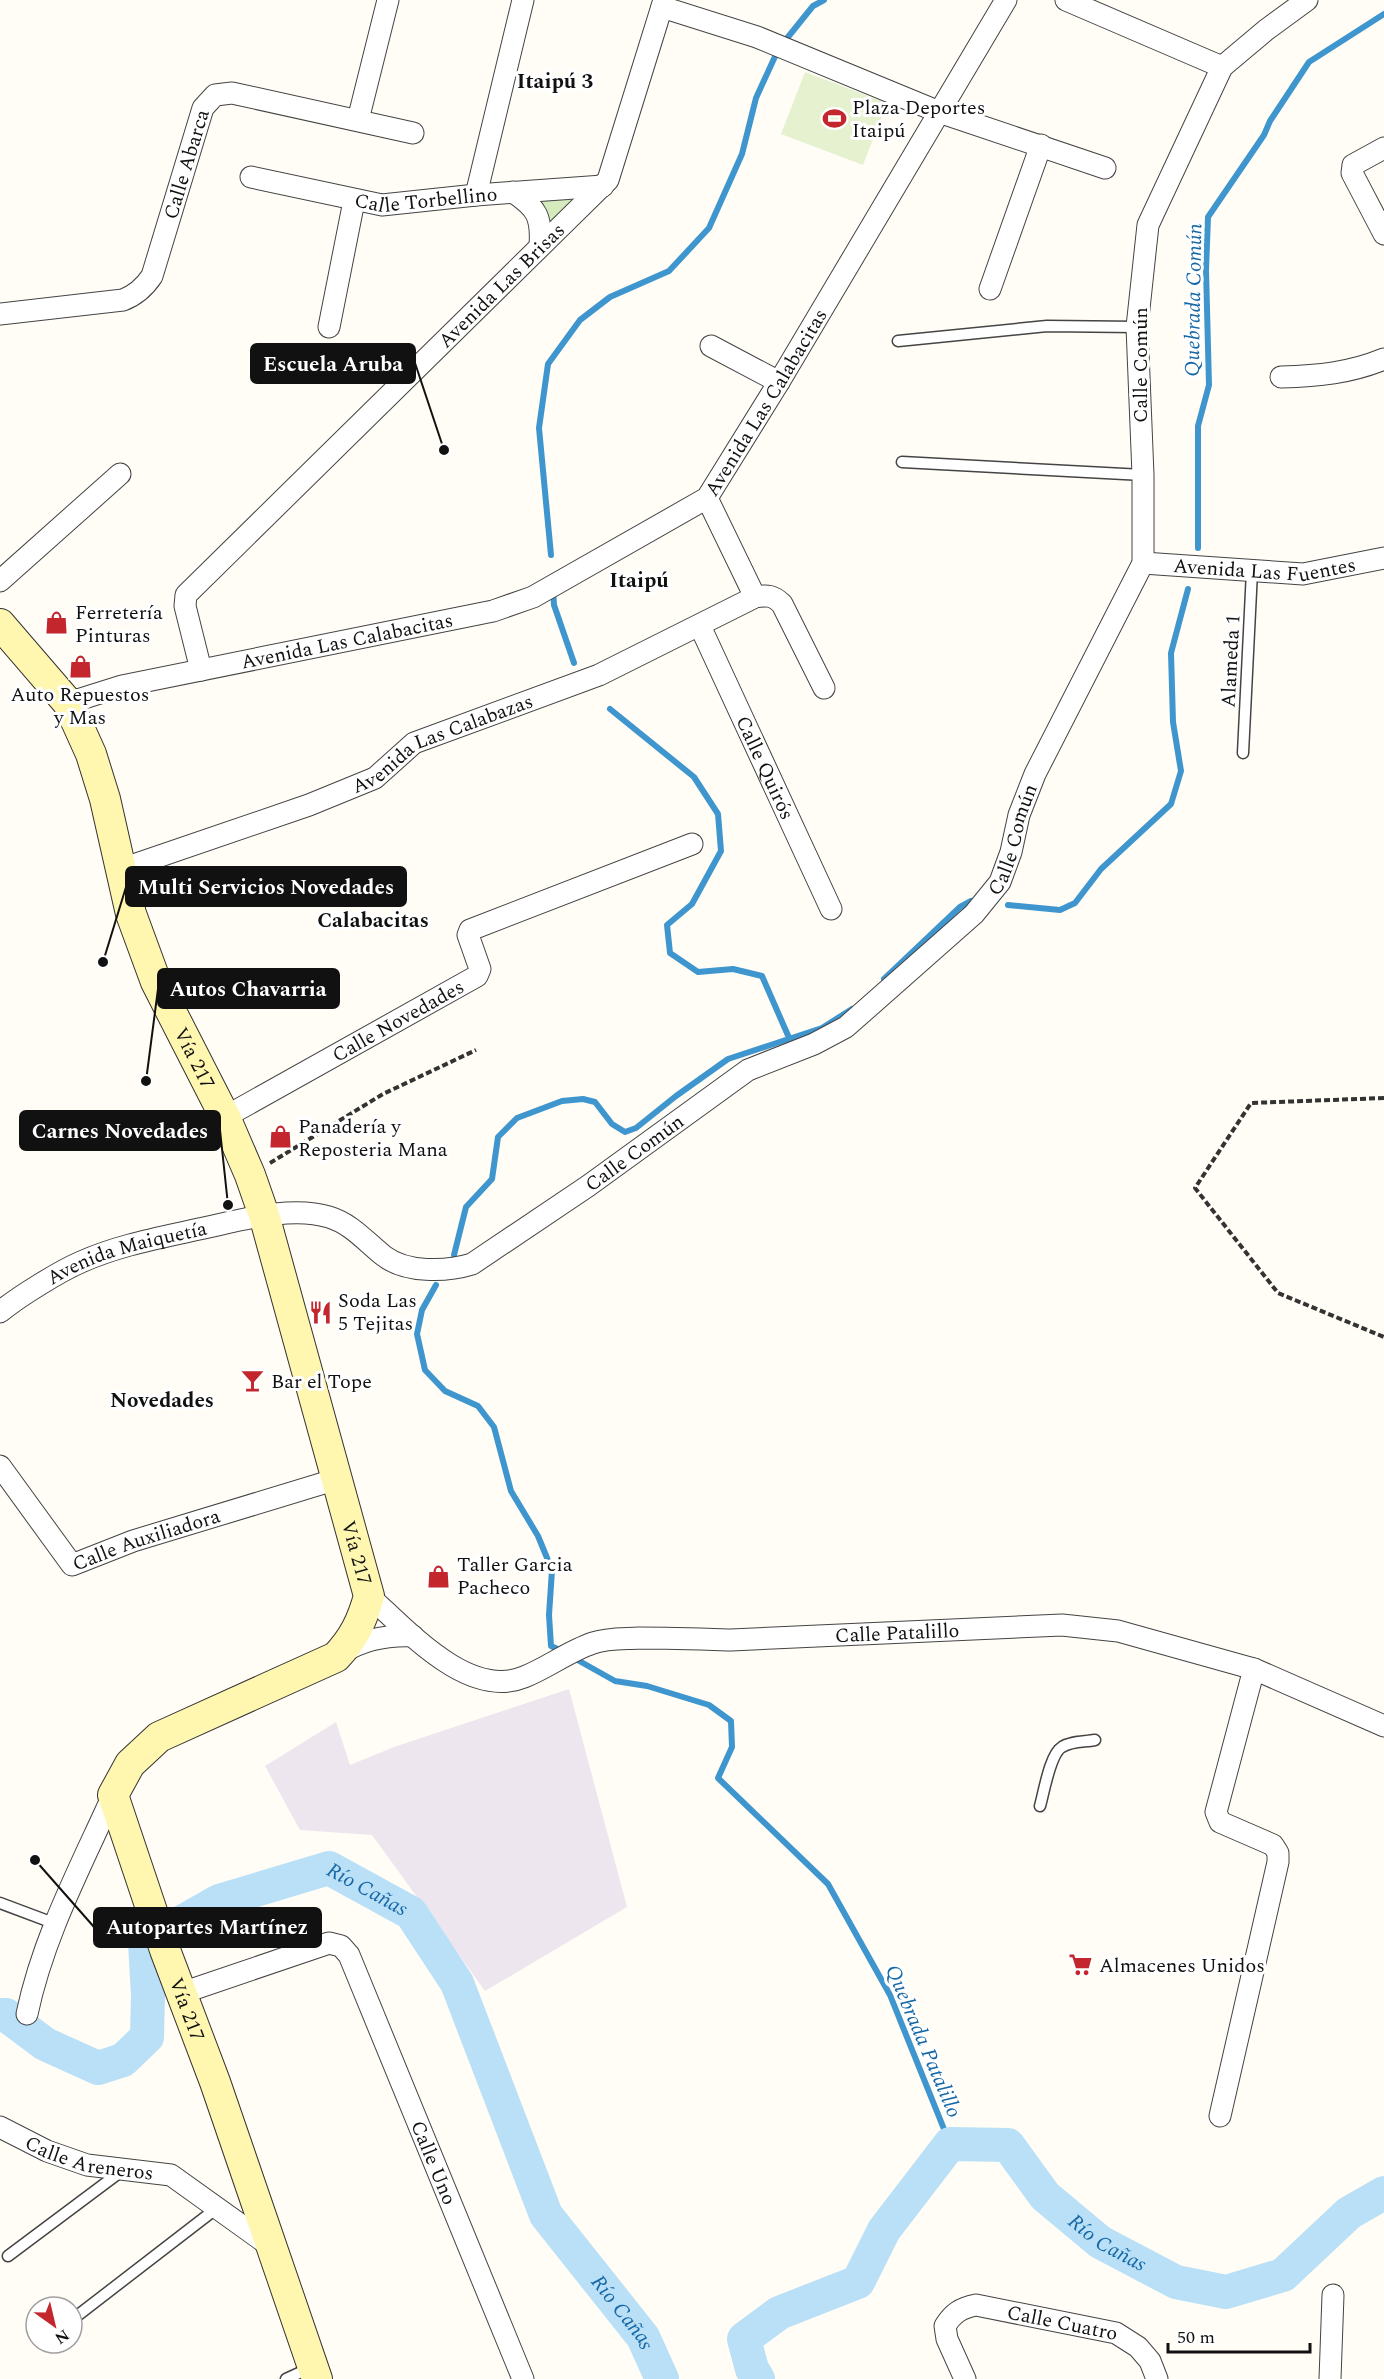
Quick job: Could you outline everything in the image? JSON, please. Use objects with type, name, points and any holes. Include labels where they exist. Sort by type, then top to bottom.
[{"type":"main road","name":"Vía 217","points":[[0,624],[68,703],[91,754],[105,799],[131,914],[156,982],[225,1117],[264,1215],[369,1596],[363,1619],[351,1640],[336,1657],[159,1737],[130,1764],[113,1795],[165,1950],[315,2373]]},
{"type":"street","points":[[358,120],[388,0]]},
{"type":"street","points":[[476,195],[523,0]]},
{"type":"street","name":"Avenida Las Calabacitas","points":[[68,703],[122,686],[493,611],[533,597],[707,498],[779,382],[1005,0]]},
{"type":"street","points":[[1066,0],[1222,67]]},
{"type":"street","name":"Calle Común","points":[[264,1215],[309,1213],[330,1217],[360,1233],[384,1256],[401,1267],[456,1269],[472,1264],[588,1186],[748,1070],[814,1044],[846,1027],[974,914],[1000,882],[1011,852],[1019,815],[1035,774],[1143,563],[1143,475],[1137,327],[1148,225],[1222,67],[1266,30],[1307,0]]},
{"type":"street","points":[[663,3],[757,37],[939,112],[1105,168]]},
{"type":"street","name":"Avenida Las Brisas","points":[[201,670],[185,606],[186,594],[603,186],[610,175],[663,3]]},
{"type":"street","name":"Calle Abarca","points":[[0,314],[123,300],[135,295],[145,287],[152,276],[203,108],[215,95],[232,93],[413,133]]},
{"type":"street","points":[[990,289],[1041,145]]},
{"type":"street","points":[[1384,148],[1353,165],[1352,173],[1384,234]]},
{"type":"street","name":"Calle Torbellino","points":[[251,177],[382,206],[476,195],[603,186]]},
{"type":"street","points":[[513,192],[536,210],[540,221],[540,246]]},
{"type":"street","points":[[329,327],[354,201]]},
{"type":"street","points":[[711,346],[779,382]]},
{"type":"street","points":[[1281,377],[1327,376],[1365,367],[1384,359]]},
{"type":"street","points":[[0,580],[120,474]]},
{"type":"street","points":[[707,498],[755,597],[767,595],[776,598],[782,604],[824,688]]},
{"type":"street","name":"Avenida Las Fuentes","points":[[1143,563],[1303,574],[1384,558]]},
{"type":"street","name":"Avenida Las Calabazas","points":[[122,869],[309,805],[375,778],[414,743],[599,675],[755,597]]},
{"type":"street","name":"Calle Quirós","points":[[700,626],[831,909]]},
{"type":"street","name":"Calle Novedades","points":[[225,1117],[477,976],[480,969],[468,935],[470,930],[692,844]]},
{"type":"street","name":"Avenida Maiquetía","points":[[0,1312],[80,1262],[135,1243],[264,1215]]},
{"type":"street","name":"Calle Auxiliadora","points":[[0,1466],[72,1565],[133,1541],[337,1479]]},
{"type":"street","name":"Calle Patalillo","points":[[369,1596],[444,1662],[476,1678],[500,1680],[521,1678],[594,1642],[620,1639],[731,1640],[1062,1625],[1118,1631],[1254,1669],[1384,1726]]},
{"type":"street","points":[[336,1657],[365,1641],[397,1635],[413,1636]]},
{"type":"street","points":[[1220,2116],[1278,1862],[1278,1853],[1273,1845],[1220,1822],[1216,1812],[1254,1669]]},
{"type":"street","points":[[27,2014],[35,1976],[113,1795]]},
{"type":"street","name":"Calle Uno","points":[[182,1993],[329,1943],[341,1946],[349,1955],[523,2379]]},
{"type":"street","name":"Calle Areneros","points":[[0,2127],[47,2151],[87,2165],[171,2175],[270,2246]]},
{"type":"street","points":[[1330,2379],[1333,2295]]},
{"type":"street","name":"Calle Cuatro","points":[[965,2379],[947,2339],[945,2326],[950,2317],[962,2308],[976,2305],[1116,2332],[1138,2347],[1150,2361],[1157,2379]]},
{"type":"lane","points":[[898,341],[1047,326],[1137,327]]},
{"type":"lane","points":[[902,462],[1143,475]]},
{"type":"lane","name":"Alameda 1","points":[[1243,753],[1252,571]]},
{"type":"lane","points":[[1040,1806],[1055,1754],[1061,1747],[1095,1740]]},
{"type":"lane","points":[[0,1903],[56,1924]]},
{"type":"lane","points":[[8,2256],[123,2170]]},
{"type":"lane","points":[[84,2311],[217,2208]]},
{"type":"lane","points":[[286,2379],[315,2373]]},
{"type":"path","points":[[250,1175],[383,1094],[476,1050]]},
{"type":"path","points":[[1384,1098],[1251,1103],[1195,1188],[1278,1293],[1384,1336]]},
{"type":"shaded area","points":[[569,1689],[627,1907],[485,1991],[372,1835],[300,1830],[265,1766],[336,1722],[350,1765],[394,1747]]},
{"type":"green space","name":"Plaza Deportes Itaipú","points":[[805,72],[887,103],[863,165],[781,134]]},
{"type":"green space","points":[[582,192],[547,226],[546,208],[539,199]]},
{"type":"waterway","name":"Quebrada Patalillo","points":[[784,42],[813,6],[824,0]]},
{"type":"waterway","name":"Quebrada Común","points":[[1198,548],[1198,426],[1209,385],[1206,270],[1208,217],[1264,135],[1270,121],[1309,62],[1384,14]]},
{"type":"waterway","name":"Quebrada Patalillo","points":[[551,555],[539,428],[548,364],[580,320],[610,297],[669,271],[709,228],[742,154],[756,98],[778,50]]},
{"type":"waterway","name":"Quebrada Común","points":[[1008,905],[1060,910],[1075,903],[1101,869],[1171,804],[1181,771],[1173,722],[1171,653],[1188,589]]},
{"type":"waterway","name":"Quebrada Patalillo","points":[[553,590],[554,605],[574,663]]},
{"type":"waterway","name":"Quebrada Patalillo","points":[[610,709],[694,777],[718,814],[721,851],[692,904],[667,925],[670,953],[698,972],[733,969],[762,976],[790,1040]]},
{"type":"waterway","name":"Quebrada Común","points":[[884,979],[960,907],[971,901]]},
{"type":"waterway","name":"Quebrada Patalillo","points":[[454,1255],[466,1207],[492,1179],[498,1137],[517,1118],[562,1101],[583,1099],[595,1102],[612,1124],[625,1132],[636,1128],[728,1059],[822,1028],[852,1009]]},
{"type":"waterway","name":"Quebrada Patalillo","points":[[436,1285],[422,1310],[417,1334],[425,1370],[445,1391],[478,1406],[494,1427],[511,1491],[538,1536],[552,1570],[549,1615],[551,1646],[562,1651]]},
{"type":"waterway","name":"Quebrada Patalillo","points":[[574,1658],[615,1681],[647,1686],[709,1705],[731,1721],[732,1747],[718,1778],[828,1884],[890,1995],[950,2144]]},
{"type":"waterway","name":"Río Cañas","points":[[0,2015],[6,2015],[45,2044],[98,2068],[123,2060],[147,2037],[148,1995],[145,1943],[219,1901],[329,1868],[411,1913],[457,1983],[546,2215],[643,2337],[662,2379]]},
{"type":"waterway","name":"Río Cañas","points":[[758,2379],[752,2369],[744,2339],[779,2313],[858,2282],[884,2230],[950,2144],[1008,2145],[1045,2196],[1100,2242],[1176,2282],[1226,2292],[1283,2275],[1349,2213],[1384,2193]]},
{"type":"place","name":"Plaza Deportes Itaipú","points":[[834,119]]},
{"type":"place","name":"Escuela Aruba","points":[[444,450]]},
{"type":"place","name":"Ferretería Pinturas","points":[[57,623]]},
{"type":"place","name":"Auto Repuestos y Mas","points":[[80,667]]},
{"type":"place","name":"Multi Servicios Novedades","points":[[103,962]]},
{"type":"place","name":"Autos Chavarria","points":[[146,1081]]},
{"type":"place","name":"Panadería y Reposteria Mana","points":[[280,1137]]},
{"type":"place","name":"Carnes Novedades","points":[[228,1205]]},
{"type":"place","name":"Soda Las 5 Tejitas","points":[[320,1312]]},
{"type":"place","name":"Bar el Tope","points":[[253,1381]]},
{"type":"place","name":"Taller Garcia Pacheco","points":[[439,1576]]},
{"type":"place","name":"Autopartes Martínez","points":[[35,1860]]},
{"type":"place","name":"Almacenes Unidos","points":[[1081,1965]]},
{"type":"district","name":"Itaipú 3","points":[[555,81]]},
{"type":"district","name":"Itaipú","points":[[639,580]]},
{"type":"district","name":"Calabacitas","points":[[373,920]]},
{"type":"district","name":"Novedades","points":[[162,1400]]}]
